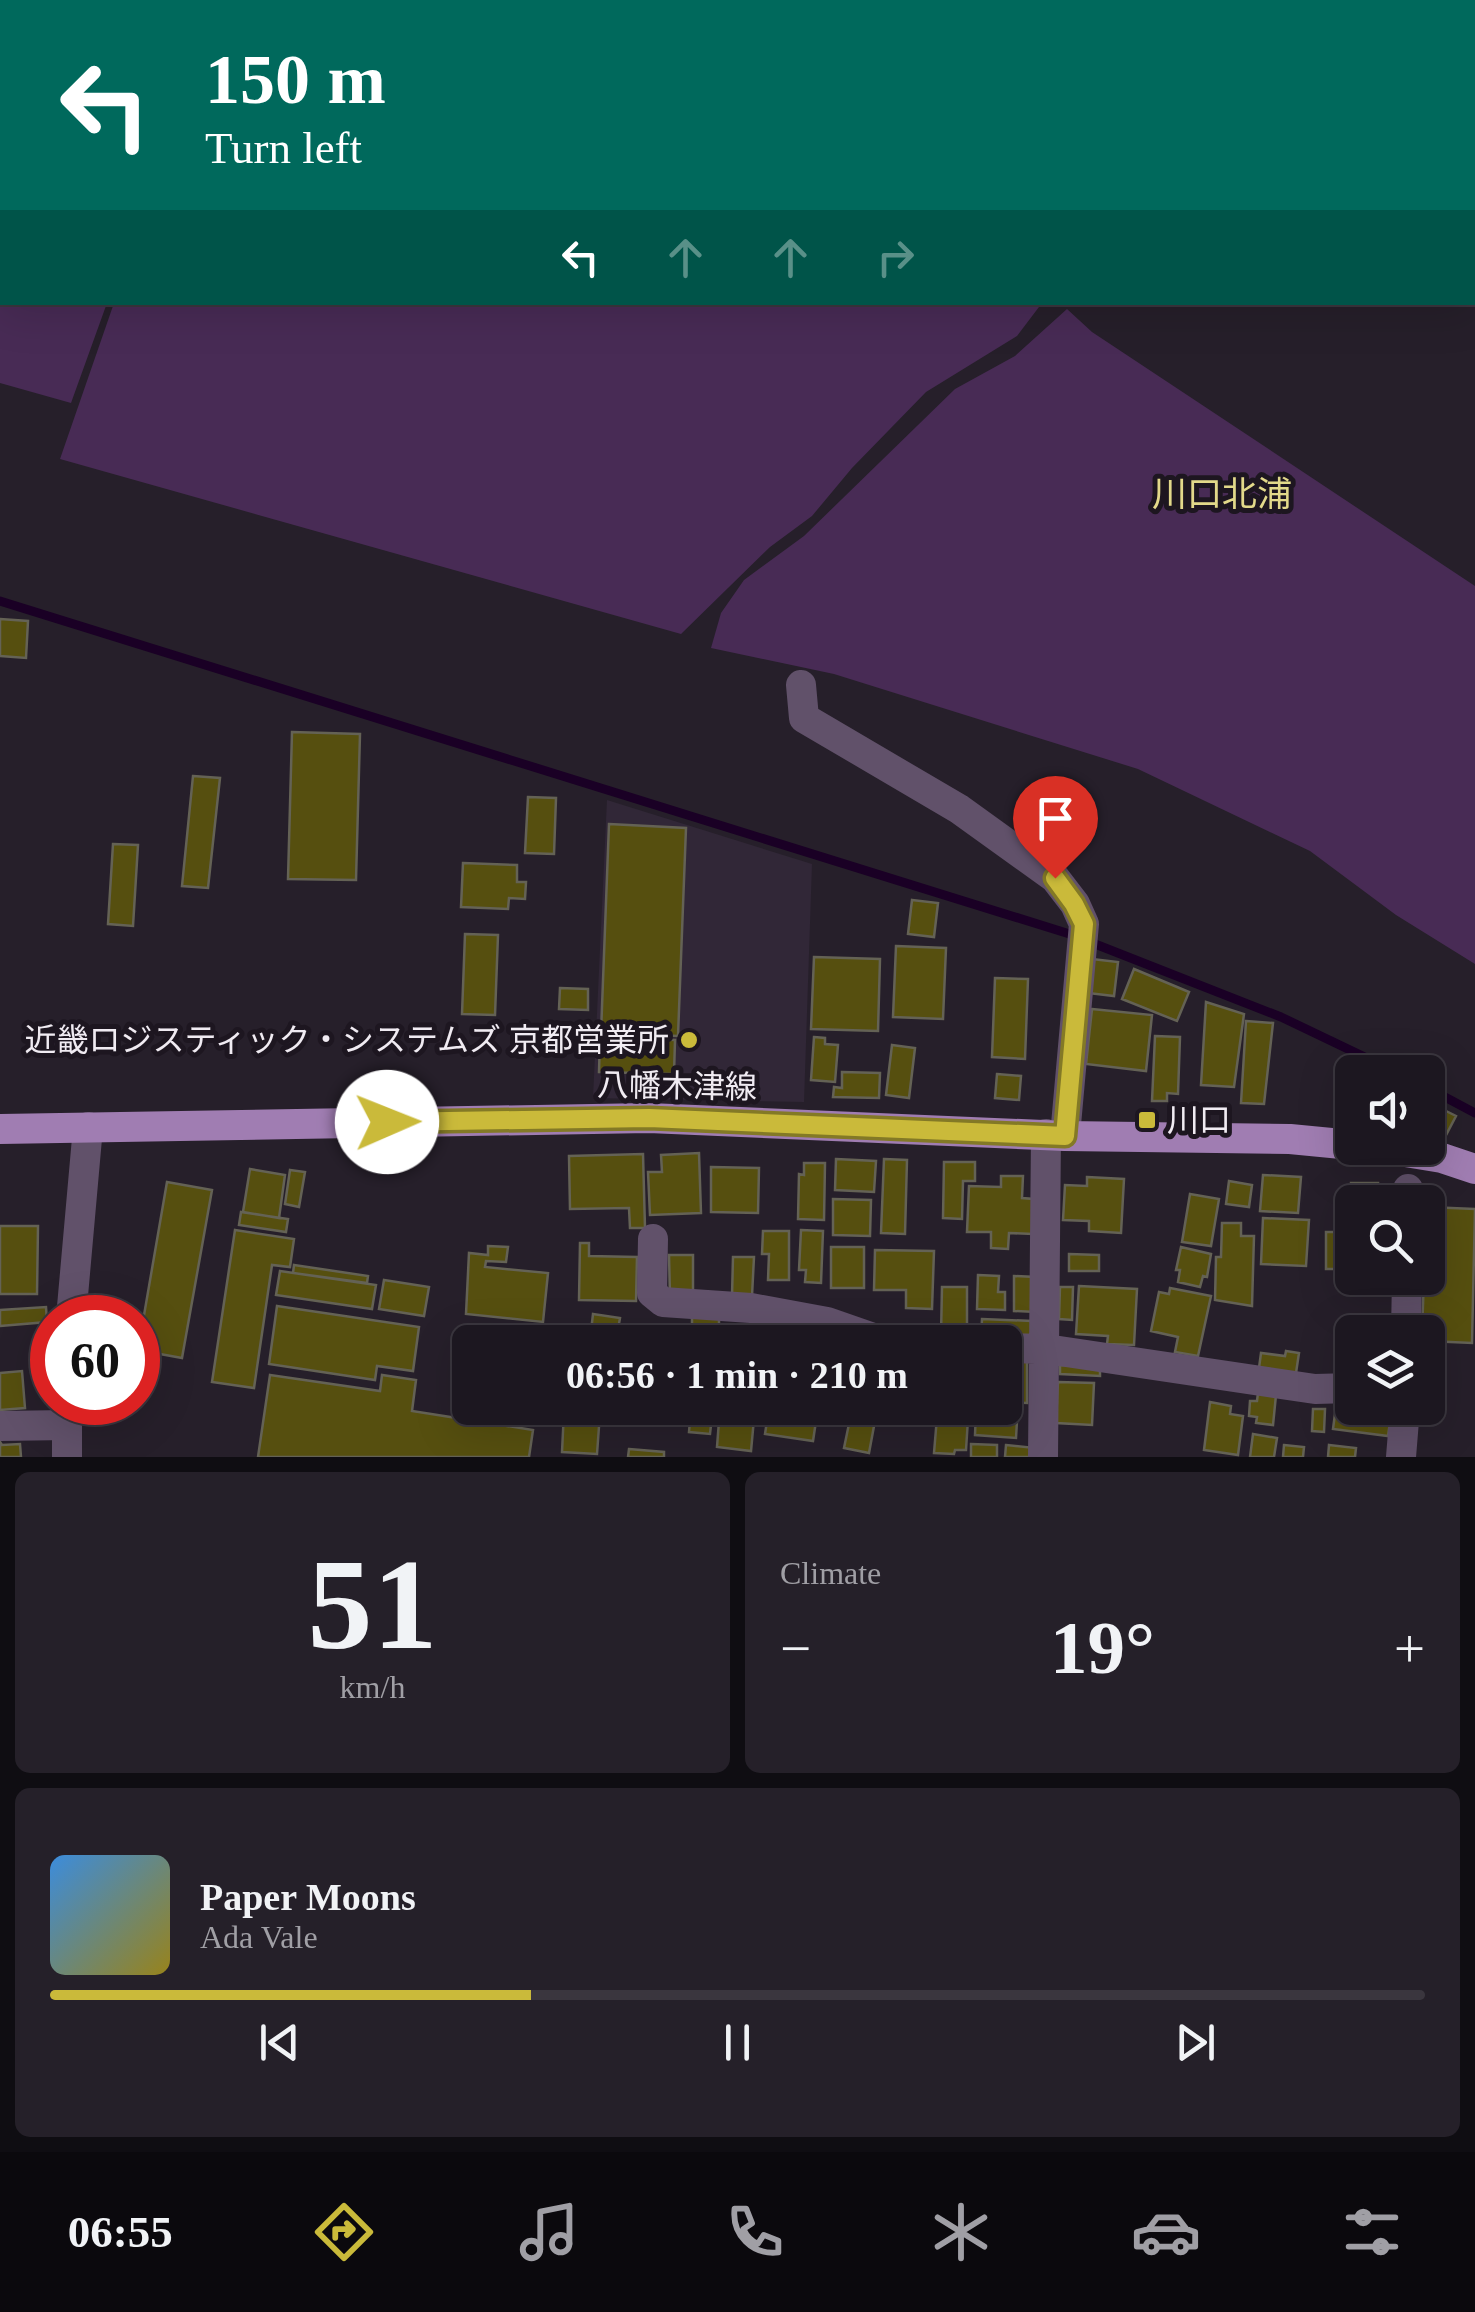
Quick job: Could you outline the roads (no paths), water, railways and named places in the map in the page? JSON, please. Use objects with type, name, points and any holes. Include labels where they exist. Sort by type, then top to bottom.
[{"type":"main road","name":"八幡木津線","points":[[0,1129],[649,1118],[1335,1143]]},
{"type":"main road","points":[[1445,1159],[1475,1169]]},
{"type":"street","points":[[800,685],[804,718],[959,809],[1055,878],[1084,924],[1056,1135],[1043,1457]]},
{"type":"street","points":[[73,1295],[88,1128]]},
{"type":"street","points":[[653,1239],[652,1293],[663,1302],[751,1308],[836,1325]]},
{"type":"street","points":[[1022,1348],[1335,1388]]},
{"type":"street","points":[[0,1426],[30,1421]]},
{"type":"street","points":[[67,1425],[67,1457]]},
{"type":"street","points":[[1401,1457],[1403,1425]]},
{"type":"waterway","points":[[0,601],[1076,936]]},
{"type":"waterway","points":[[1090,942],[1281,1017],[1360,1055]]},
{"type":"waterway","points":[[1445,1097],[1475,1113]]},
{"type":"place","name":"近畿ロジスティック・システムズ 京都営業所","points":[[689,1040]]},
{"type":"place","name":"川口","points":[[1147,1120]]},
{"type":"district","name":"川口北浦","points":[[1222,494]]}]
